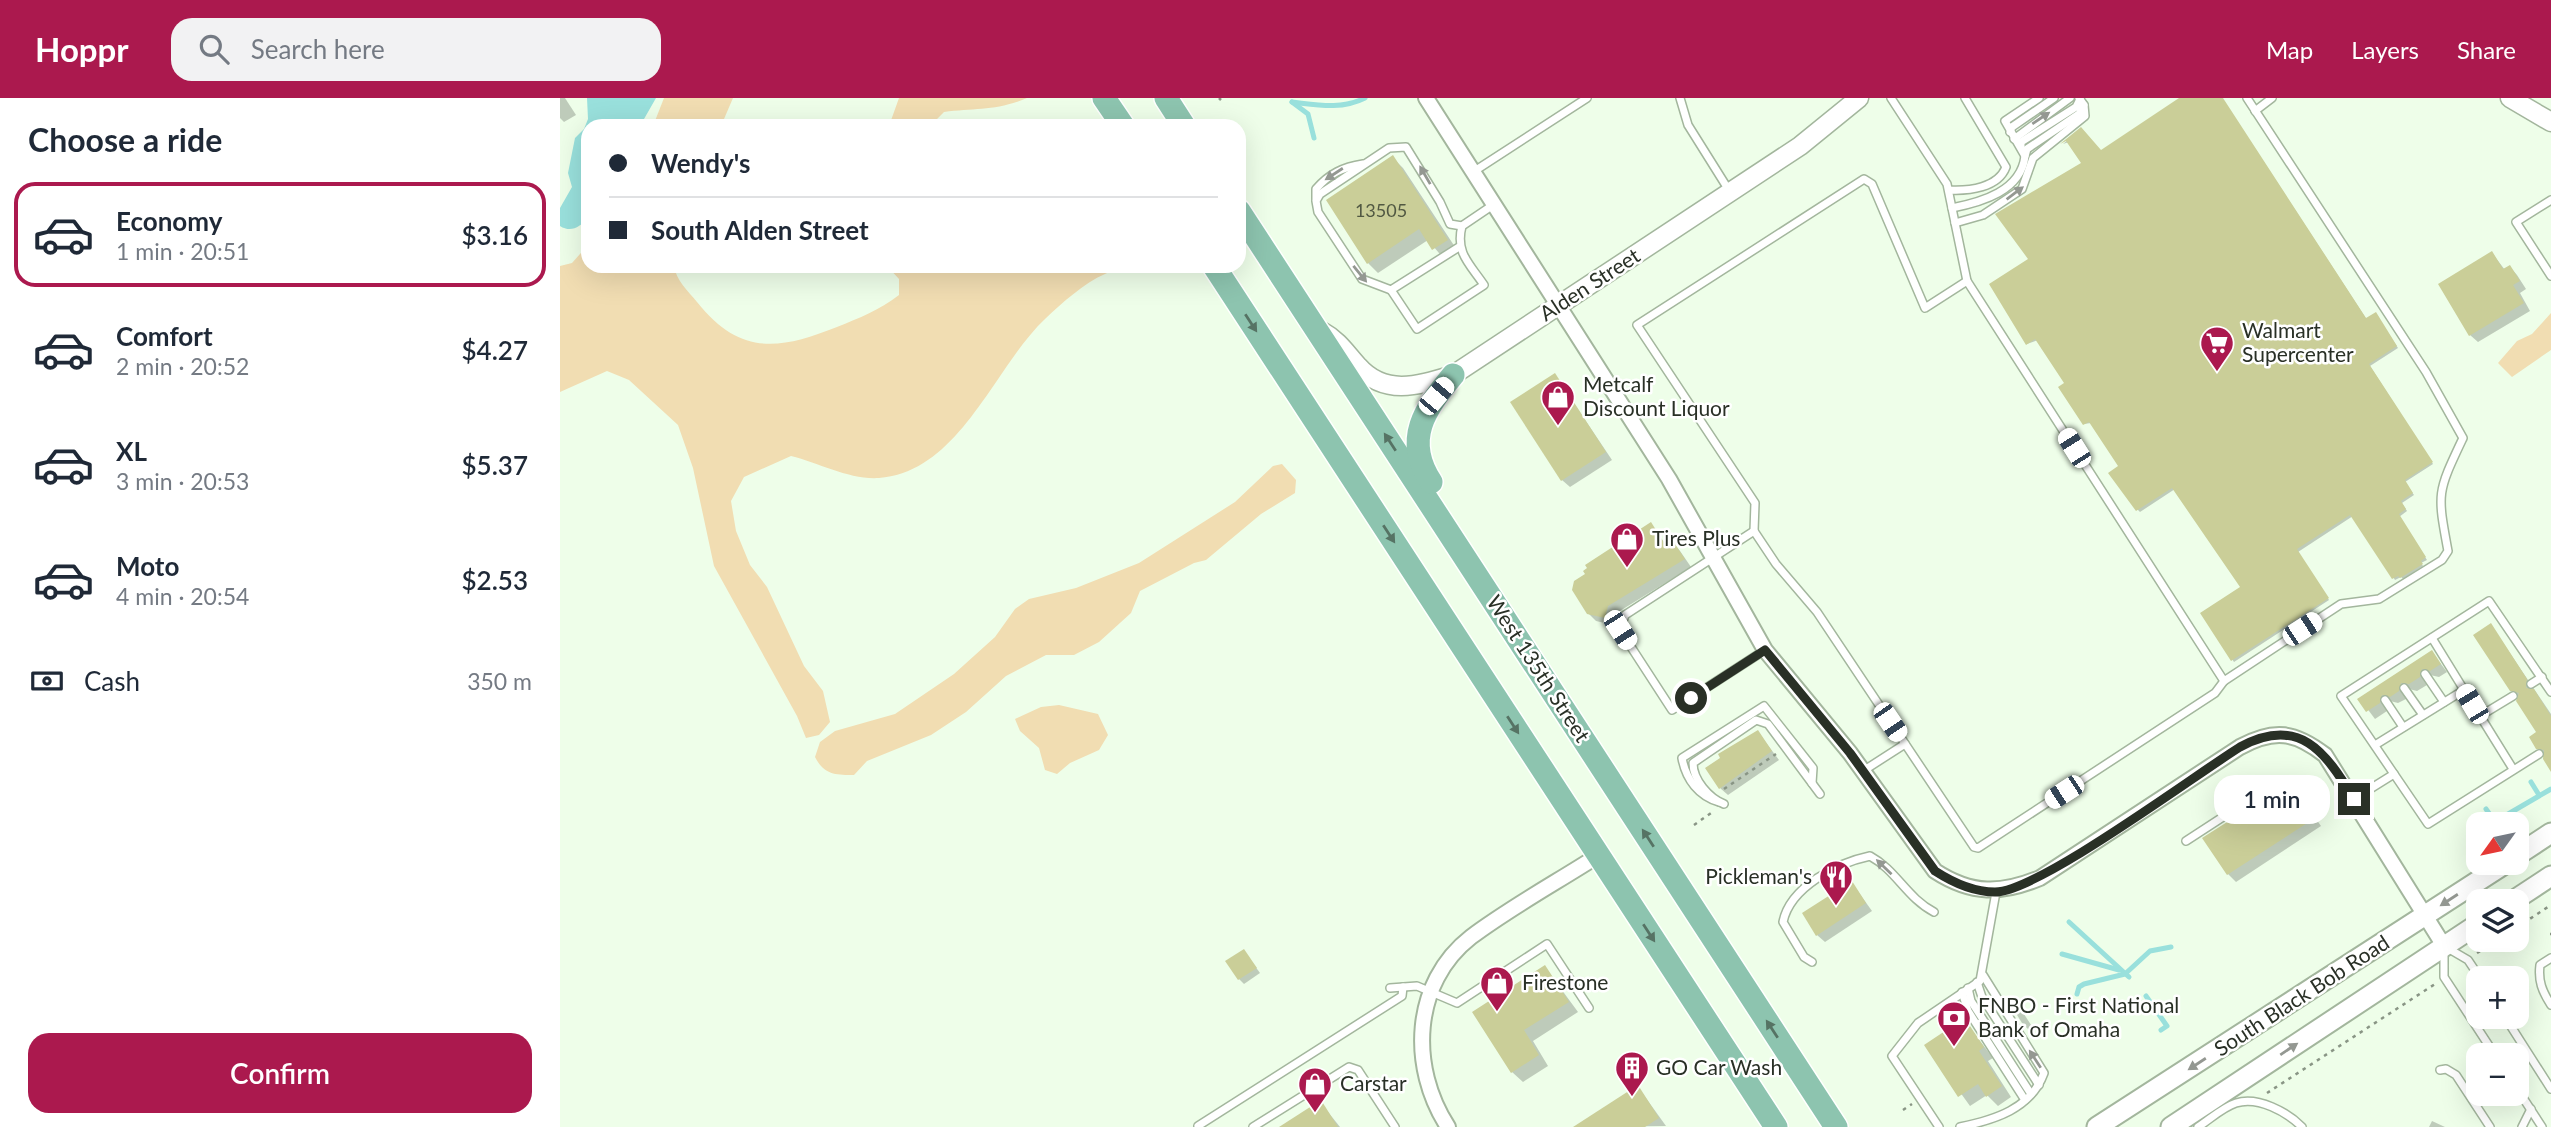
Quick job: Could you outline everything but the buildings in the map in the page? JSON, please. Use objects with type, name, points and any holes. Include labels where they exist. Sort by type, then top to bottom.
[{"type":"main road","points":[[1104,98],[1118,119]]},
{"type":"main road","points":[[1166,98],[1180,119]]},
{"type":"main road","name":"West 135th Street","points":[[1246,222],[1836,1127]]},
{"type":"main road","points":[[1219,273],[1776,1127]]},
{"type":"main road","points":[[1453,375],[1436,396],[1421,423],[1417,434],[1418,457],[1423,470],[1577,707],[1572,721]]},
{"type":"main road","points":[[2529,848],[2551,834]]},
{"type":"main road","name":"South Black Bob Road","points":[[2097,1127],[2488,875]]},
{"type":"main road","points":[[2529,890],[2551,876]]},
{"type":"main road","name":"South Black Bob Road","points":[[2171,1127],[2466,932]]},
{"type":"street","points":[[1426,98],[1669,479],[1765,650],[1863,771],[1935,871],[1951,881],[1996,892],[2040,878],[2240,747],[2269,735],[2287,734],[2307,741],[2325,755],[2444,946]]},
{"type":"street","name":"Alden Street","points":[[1314,327],[1333,337],[1361,370],[1381,383],[1400,388],[1453,375],[1800,146],[1859,98]]},
{"type":"street","points":[[2510,98],[2551,122]]},
{"type":"street","points":[[1448,1127],[1431,1094],[1421,1046],[1425,1007],[1431,992],[1452,956],[1471,937],[1599,855]]},
{"type":"lane","points":[[1472,173],[1587,98]]},
{"type":"lane","points":[[1680,98],[1688,125],[1730,192]]},
{"type":"lane","points":[[1891,98],[1949,190],[1967,281],[2224,681]]},
{"type":"lane","points":[[1949,190],[1969,191],[1983,187],[2003,174],[2006,167],[1965,98]]},
{"type":"lane","points":[[2025,156],[2005,125],[2007,119],[2039,98]]},
{"type":"lane","points":[[2012,135],[2012,127],[2054,98]]},
{"type":"lane","points":[[2012,135],[2016,135],[2070,98]]},
{"type":"lane","points":[[1967,281],[1925,308],[1872,184],[1864,179],[1637,325],[1755,503],[1754,531],[1776,564],[1817,612],[1974,847],[1978,848],[2215,693],[2224,681],[2341,604],[2379,599],[2442,559],[2448,551],[2438,498],[2441,485],[2463,438],[2426,372],[2246,98]]},
{"type":"lane","points":[[2255,111],[2272,98]]},
{"type":"lane","points":[[1952,208],[1983,201],[2015,181],[2023,170],[2027,149],[2079,114],[2081,101]]},
{"type":"lane","points":[[2021,148],[2021,142],[2076,107],[2081,101]]},
{"type":"lane","points":[[1955,223],[1983,215],[2022,189],[2033,158],[2085,116],[2081,101]]},
{"type":"lane","points":[[1462,226],[1459,247],[1484,285],[1417,329],[1391,290],[1362,279],[1318,212],[1316,201],[1320,194],[1389,148],[1406,147],[1450,224],[1462,226],[1493,205]]},
{"type":"lane","points":[[2551,200],[2516,222],[2551,276]]},
{"type":"lane","points":[[1391,290],[1459,247]]},
{"type":"lane","points":[[1754,531],[1711,558],[1697,571],[1625,615],[1620,630],[1672,710],[1765,650]]},
{"type":"lane","points":[[2539,754],[2428,824],[2341,696],[2489,601],[2551,692]]},
{"type":"lane","points":[[2432,638],[2513,769]]},
{"type":"lane","points":[[2410,652],[2416,660]]},
{"type":"lane","points":[[2390,666],[2395,674]]},
{"type":"lane","points":[[2425,674],[2444,702]]},
{"type":"lane","points":[[2530,684],[2542,677]]},
{"type":"lane","points":[[2371,678],[2376,686]]},
{"type":"lane","points":[[2404,688],[2423,715]]},
{"type":"lane","points":[[2375,745],[2464,691]]},
{"type":"lane","points":[[2480,716],[2513,696]]},
{"type":"lane","points":[[2385,700],[2403,727]]},
{"type":"lane","points":[[1812,783],[1813,768],[1764,706],[1682,758],[1684,769],[1703,797],[1722,803],[1710,797],[1694,774],[1693,763],[1756,720],[1768,724],[1820,794]]},
{"type":"lane","points":[[1863,771],[1905,744]]},
{"type":"lane","points":[[2354,799],[2394,774]]},
{"type":"lane","points":[[2186,841],[2229,813]]},
{"type":"lane","points":[[1812,962],[1804,957],[1783,922],[1786,909],[1795,895],[1849,860],[1870,856],[1880,861],[1909,895],[1934,912]]},
{"type":"lane","points":[[1939,1127],[1892,1056],[1918,1023],[1983,975],[1996,892]]},
{"type":"lane","points":[[1391,988],[1417,986],[1457,1003],[1547,944],[1589,1008]]},
{"type":"lane","points":[[2473,966],[2469,960],[2444,946],[2444,977],[2487,1043]]},
{"type":"lane","points":[[2551,958],[2540,965],[2538,975],[2541,990],[2551,1005]]},
{"type":"lane","points":[[1960,1127],[2004,1115],[2039,1086],[2044,1073],[1983,975]]},
{"type":"lane","points":[[1977,982],[1982,997],[2039,1086]]},
{"type":"lane","points":[[1198,1126],[1402,996],[1403,987]]},
{"type":"lane","points":[[1965,990],[2028,1097]]},
{"type":"lane","points":[[2513,1029],[2551,1089]]},
{"type":"lane","points":[[1253,1127],[1349,1066],[1358,1070],[1395,1127]]},
{"type":"lane","points":[[2440,1070],[2446,1069],[2456,1075],[2490,1127]]},
{"type":"lane","points":[[2198,1127],[2235,1103],[2253,1102],[2280,1110],[2302,1127]]},
{"type":"lane","points":[[2529,1106],[2542,1127]]},
{"type":"lane","points":[[2522,1127],[2531,1109]]},
{"type":"path","points":[[1721,791],[1782,750]]},
{"type":"path","points":[[1694,825],[1714,811]]},
{"type":"path","points":[[2529,919],[2551,905]]},
{"type":"path","points":[[2259,1098],[2428,988]]},
{"type":"path","points":[[1903,1110],[1914,1102]]},
{"type":"shaded area","points":[[664,98],[733,98],[724,119],[656,119]]},
{"type":"shaded area","points":[[899,98],[1027,98],[996,107],[944,112],[937,119],[892,119]]},
{"type":"shaded area","points":[[581,253],[581,273],[676,273],[713,320],[745,340],[761,343],[779,343],[816,335],[884,305],[899,295],[899,279],[893,273],[1108,273],[1089,283],[1045,319],[1027,339],[954,438],[932,457],[907,471],[868,478],[846,474],[791,456],[744,477],[731,501],[736,531],[750,565],[767,587],[804,666],[823,691],[830,722],[819,735],[806,738],[797,716],[714,566],[693,468],[678,425],[629,380],[607,371],[560,392],[560,266],[572,263]]},
{"type":"shaded area","points":[[2551,313],[2551,350],[2512,377],[2498,363],[2517,341],[2532,334]]},
{"type":"shaded area","points":[[1282,464],[1296,480],[1295,493],[1261,514],[1206,560],[1194,563],[1140,591],[1131,613],[1099,642],[1074,655],[1046,655],[1006,676],[966,712],[931,735],[867,761],[854,775],[831,773],[822,767],[815,757],[820,742],[835,731],[895,714],[954,674],[995,637],[1015,609],[1029,599],[1076,588],[1139,563],[1235,502],[1273,466]]},
{"type":"shaded area","points":[[1059,705],[1098,714],[1108,735],[1099,750],[1070,763],[1057,774],[1045,770],[1039,748],[1020,731],[1015,719],[1041,707]]},
{"type":"water","points":[[587,98],[656,98],[644,119],[588,119]]},
{"type":"water","points":[[581,132],[581,224],[568,229],[560,226],[560,208],[572,187],[568,173],[575,138]]},
{"type":"waterway","points":[[1292,102],[1338,105],[1365,98]]},
{"type":"waterway","points":[[1292,102],[1308,114],[1314,138]]},
{"type":"waterway","points":[[2531,782],[2539,795]]},
{"type":"waterway","points":[[2512,812],[2551,789]]},
{"type":"waterway","points":[[2069,922],[2129,977]]},
{"type":"waterway","points":[[2077,994],[2079,987],[2084,984],[2125,974],[2150,951],[2171,947]]},
{"type":"waterway","points":[[2062,954],[2119,970]]},
{"type":"waterway","points":[[2146,996],[2167,1026],[2161,1030]]},
{"type":"place","name":"Walmart Supercenter","points":[[2217,373]]},
{"type":"place","name":"Metcalf Discount Liquor","points":[[1558,427]]},
{"type":"place","name":"Tires Plus","points":[[1627,569]]},
{"type":"place","name":"Pickleman's","points":[[1836,907]]},
{"type":"place","name":"Firestone","points":[[1497,1013]]},
{"type":"place","name":"FNBO - First National Bank of Omaha","points":[[1954,1048]]},
{"type":"place","name":"GO Car Wash","points":[[1632,1098]]},
{"type":"place","name":"Carstar","points":[[1315,1114]]},
{"type":"route","points":[[1691,698],[1765,650],[1850,753],[1935,871],[1951,881],[1996,892],[2017,888],[2040,878],[2240,747],[2269,735],[2287,734],[2307,741],[2325,755],[2354,799]]}]
